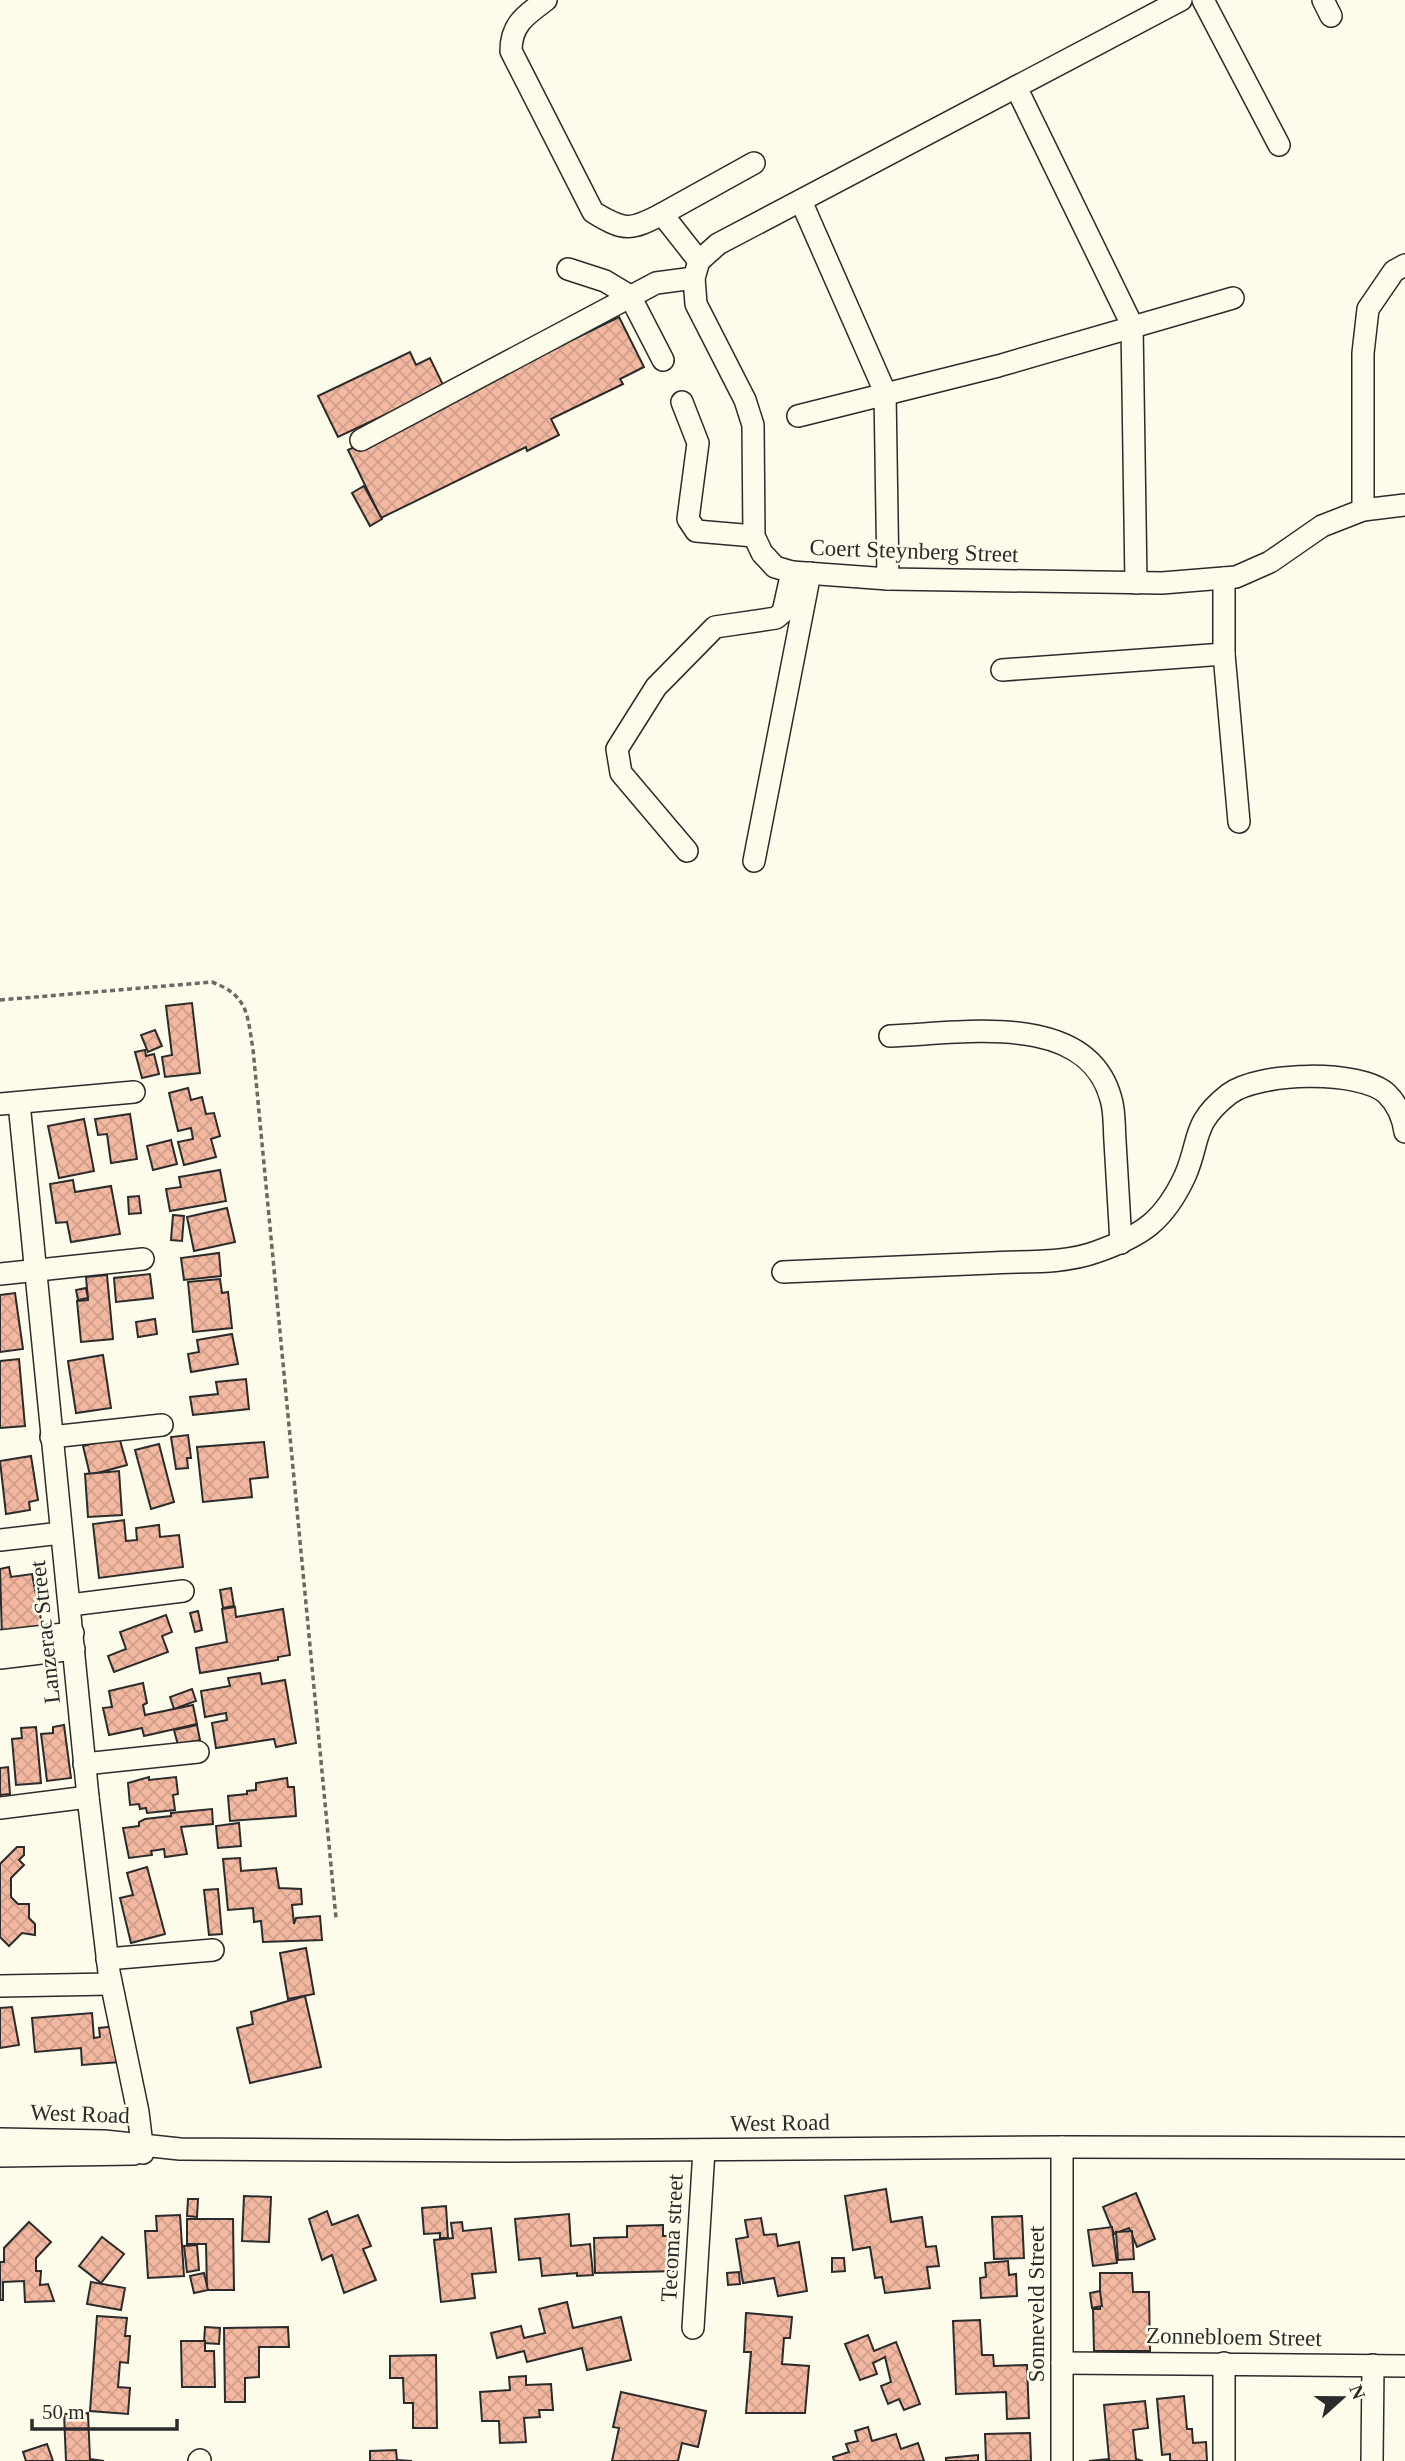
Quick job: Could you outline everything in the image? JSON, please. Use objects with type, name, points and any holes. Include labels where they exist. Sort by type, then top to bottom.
[{"type":"street","points":[[546,0],[520,19],[511,37],[511,51],[593,212],[617,227],[636,228],[754,163]]},
{"type":"street","points":[[361,440],[630,296],[656,283],[696,270],[718,244],[1181,0]]},
{"type":"street","points":[[1203,0],[1279,145]]},
{"type":"street","points":[[1016,87],[1132,325],[1136,583]]},
{"type":"street","points":[[800,201],[885,392],[888,579]]},
{"type":"street","points":[[662,214],[696,270],[696,304],[745,400],[753,425],[754,536],[696,531],[688,519],[698,443],[682,402]]},
{"type":"street","points":[[1363,510],[1363,353],[1368,309],[1394,271],[1405,265]]},
{"type":"street","points":[[568,269],[605,281],[630,296],[663,360]]},
{"type":"street","points":[[798,416],[885,392],[998,366],[1132,325],[1233,298]]},
{"type":"street","name":"Coert Steynberg Street","points":[[754,536],[762,553],[775,567],[801,572],[888,579],[1136,583],[1236,577],[1270,562],[1322,526],[1363,510],[1405,505]]},
{"type":"street","points":[[687,851],[621,773],[618,749],[656,687],[715,627],[776,618],[783,611],[801,572]]},
{"type":"street","points":[[754,861],[801,572]]},
{"type":"street","points":[[1224,578],[1224,654],[1239,822]]},
{"type":"street","points":[[1002,670],[1224,654]]},
{"type":"street","points":[[890,1036],[1003,1032],[1042,1035],[1065,1043],[1089,1061],[1112,1099],[1121,1242]]},
{"type":"street","points":[[783,1272],[1065,1259],[1121,1242],[1142,1233],[1162,1216],[1185,1175],[1193,1144],[1205,1116],[1231,1092],[1262,1083],[1309,1075],[1359,1081],[1386,1093],[1399,1108],[1405,1132]]},
{"type":"street","points":[[9,1103],[134,1092]]},
{"type":"street","name":"Lanzerac Street","points":[[9,1103],[35,1270],[107,1959],[147,2148]]},
{"type":"street","points":[[0,1274],[143,1259]]},
{"type":"street","points":[[51,1437],[162,1425]]},
{"type":"street","points":[[0,1540],[61,1533]]},
{"type":"street","points":[[70,1605],[183,1591]]},
{"type":"street","points":[[0,1641],[73,1641]]},
{"type":"street","points":[[0,1658],[73,1641]]},
{"type":"street","points":[[85,1764],[198,1752]]},
{"type":"street","points":[[0,1808],[88,1797]]},
{"type":"street","points":[[107,1959],[213,1950]]},
{"type":"street","points":[[0,1986],[111,1984]]},
{"type":"street","name":"West Road","points":[[0,2138],[147,2148],[1405,2148]]},
{"type":"street","name":"Sonneveld Street","points":[[1062,2147],[1062,2461]]},
{"type":"street","name":"West Road","points":[[0,2156],[67,2157],[147,2148]]},
{"type":"street","name":"Tecoma street","points":[[694,2328],[704,2150]]},
{"type":"street","points":[[1224,2362],[1224,2461]]},
{"type":"street","name":"Zonnebloem Street","points":[[1062,2363],[1224,2362],[1405,2366]]},
{"type":"street","points":[[1372,2461],[1373,2365]]},
{"type":"path","points":[[0,1000],[212,982],[238,996],[246,1010],[254,1049],[336,1918]]},
{"type":"building","points":[[619,317],[644,367],[620,379],[623,384],[551,419],[559,435],[527,451],[526,447],[381,518],[348,450]]},
{"type":"building","points":[[410,352],[416,365],[430,358],[444,387],[338,437],[318,396]]},
{"type":"building","points":[[364,486],[382,519],[370,526],[352,493]]},
{"type":"building","points":[[192,1003],[200,1073],[165,1077],[162,1057],[172,1055],[166,1006]]},
{"type":"building","points":[[155,1030],[162,1046],[148,1052],[141,1035]]},
{"type":"building","points":[[145,1050],[146,1056],[154,1054],[159,1074],[142,1078],[135,1052]]},
{"type":"building","points":[[188,1088],[191,1100],[202,1097],[206,1114],[214,1113],[220,1136],[211,1139],[216,1157],[184,1165],[178,1142],[193,1139],[191,1128],[178,1131],[169,1093]]},
{"type":"building","points":[[130,1114],[137,1159],[111,1163],[107,1134],[98,1135],[95,1119]]},
{"type":"building","points":[[84,1119],[94,1171],[59,1178],[48,1126]]},
{"type":"building","points":[[171,1140],[177,1164],[153,1170],[147,1146]]},
{"type":"building","points":[[220,1170],[226,1201],[170,1211],[166,1189],[181,1187],[179,1177]]},
{"type":"building","points":[[73,1180],[75,1192],[111,1186],[120,1234],[71,1242],[67,1222],[56,1223],[50,1184]]},
{"type":"building","points":[[139,1196],[141,1213],[129,1214],[128,1197]]},
{"type":"building","points":[[227,1208],[235,1242],[194,1251],[187,1217]]},
{"type":"building","points":[[173,1215],[184,1216],[182,1241],[171,1240]]},
{"type":"building","points":[[219,1253],[221,1276],[184,1280],[181,1258]]},
{"type":"building","points":[[150,1274],[153,1298],[116,1302],[114,1278]]},
{"type":"building","points":[[107,1275],[113,1339],[81,1342],[77,1301],[88,1300],[86,1277]]},
{"type":"building","points":[[220,1279],[222,1293],[228,1292],[232,1328],[193,1332],[188,1282]]},
{"type":"building","points":[[86,1288],[88,1298],[78,1300],[76,1290]]},
{"type":"building","points":[[15,1293],[23,1349],[0,1352],[0,1295]]},
{"type":"building","points":[[155,1319],[157,1334],[138,1337],[136,1322]]},
{"type":"building","points":[[232,1334],[238,1364],[191,1372],[188,1354],[199,1352],[197,1340]]},
{"type":"building","points":[[103,1355],[111,1408],[76,1413],[68,1361]]},
{"type":"building","points":[[19,1359],[25,1426],[0,1428],[0,1361]]},
{"type":"building","points":[[246,1379],[249,1409],[193,1415],[190,1397],[218,1394],[216,1382]]},
{"type":"building","points":[[188,1435],[191,1458],[187,1458],[188,1468],[176,1469],[171,1437]]},
{"type":"building","points":[[119,1437],[127,1465],[90,1475],[83,1446]]},
{"type":"building","points":[[264,1442],[268,1477],[250,1479],[252,1497],[203,1502],[197,1447]]},
{"type":"building","points":[[159,1444],[174,1502],[151,1509],[135,1450]]},
{"type":"building","points":[[31,1456],[38,1500],[29,1502],[30,1510],[6,1514],[0,1461]]},
{"type":"building","points":[[119,1471],[122,1515],[88,1517],[85,1474]]},
{"type":"building","points":[[124,1520],[126,1541],[137,1540],[136,1528],[159,1525],[160,1537],[179,1535],[183,1567],[99,1578],[93,1524]]},
{"type":"building","points":[[9,1567],[11,1577],[32,1574],[43,1630],[2,1638],[0,1569]]},
{"type":"building","points":[[231,1588],[234,1606],[223,1608],[220,1590]]},
{"type":"building","points":[[235,1607],[236,1617],[283,1609],[290,1655],[278,1657],[278,1660],[200,1673],[196,1648],[227,1642],[222,1609]]},
{"type":"building","points":[[198,1611],[202,1630],[195,1632],[190,1613]]},
{"type":"building","points":[[166,1615],[172,1632],[162,1636],[168,1652],[114,1672],[108,1656],[126,1649],[120,1632]]},
{"type":"building","points":[[260,1673],[262,1684],[285,1680],[296,1743],[276,1747],[274,1739],[216,1748],[212,1723],[227,1720],[226,1713],[205,1717],[201,1691],[230,1686],[228,1678]]},
{"type":"building","points":[[143,1683],[147,1703],[143,1705],[145,1715],[193,1705],[197,1724],[144,1736],[142,1728],[109,1735],[103,1708],[112,1707],[109,1691]]},
{"type":"building","points":[[192,1689],[196,1701],[174,1709],[170,1697]]},
{"type":"building","points":[[64,1725],[71,1778],[47,1781],[41,1734],[53,1733],[53,1727]]},
{"type":"building","points":[[197,1725],[200,1740],[178,1745],[174,1730]]},
{"type":"building","points":[[36,1727],[41,1783],[16,1785],[12,1739],[22,1738],[21,1728]]},
{"type":"building","points":[[8,1767],[10,1794],[0,1795],[0,1768]]},
{"type":"building","points":[[149,1777],[149,1780],[176,1777],[178,1794],[173,1795],[175,1810],[147,1813],[146,1808],[140,1809],[139,1804],[130,1805],[128,1783]]},
{"type":"building","points":[[287,1778],[288,1787],[294,1787],[296,1816],[230,1821],[228,1796],[256,1790],[256,1783]]},
{"type":"building","points":[[212,1809],[213,1824],[181,1827],[187,1854],[165,1857],[164,1849],[151,1851],[152,1855],[129,1858],[123,1828],[139,1826],[139,1822],[145,1819],[171,1816],[171,1813]]},
{"type":"building","points":[[239,1823],[241,1846],[218,1848],[216,1826]]},
{"type":"building","points":[[17,1847],[24,1847],[24,1855],[19,1860],[24,1865],[11,1878],[11,1897],[18,1904],[29,1904],[29,1918],[35,1924],[35,1935],[22,1933],[9,1946],[0,1937],[0,1864]]},
{"type":"building","points":[[240,1858],[241,1871],[276,1868],[279,1888],[301,1889],[302,1904],[292,1905],[294,1924],[296,1918],[320,1916],[322,1940],[263,1942],[261,1921],[254,1922],[253,1908],[228,1910],[223,1859]]},
{"type":"building","points":[[147,1867],[165,1934],[131,1943],[120,1898],[133,1895],[127,1873]]},
{"type":"building","points":[[218,1889],[222,1934],[209,1935],[204,1890]]},
{"type":"building","points":[[306,1948],[314,1994],[288,1999],[280,1953]]},
{"type":"building","points":[[305,1996],[321,2067],[250,2083],[237,2028],[253,2024],[251,2012]]},
{"type":"building","points":[[12,2007],[19,2045],[0,2048],[0,2008]]},
{"type":"building","points":[[92,2013],[94,2038],[100,2037],[99,2028],[117,2026],[120,2062],[82,2065],[81,2048],[35,2052],[32,2018]]},
{"type":"building","points":[[886,2189],[891,2222],[922,2217],[926,2247],[936,2246],[939,2266],[927,2267],[930,2288],[885,2293],[882,2277],[875,2278],[870,2247],[853,2250],[845,2196]]},
{"type":"building","points":[[1136,2193],[1155,2239],[1137,2247],[1129,2228],[1114,2234],[1103,2207]]},
{"type":"building","points":[[244,2196],[271,2197],[269,2242],[242,2241]]},
{"type":"building","points":[[188,2199],[198,2199],[197,2217],[187,2216]]},
{"type":"building","points":[[446,2206],[448,2238],[440,2238],[440,2233],[424,2234],[422,2208]]},
{"type":"building","points":[[327,2211],[332,2225],[358,2215],[371,2246],[363,2249],[376,2280],[344,2293],[332,2255],[322,2260],[309,2219]]},
{"type":"building","points":[[569,2214],[571,2246],[590,2244],[593,2275],[577,2276],[577,2273],[542,2276],[540,2258],[519,2260],[515,2219]]},
{"type":"building","points":[[180,2215],[184,2276],[148,2278],[145,2231],[157,2231],[156,2216]]},
{"type":"building","points":[[1022,2216],[1024,2258],[994,2259],[992,2217]]},
{"type":"building","points":[[761,2218],[764,2235],[776,2234],[778,2246],[799,2242],[807,2291],[778,2296],[774,2278],[743,2283],[736,2239],[748,2237],[745,2220]]},
{"type":"building","points":[[187,2219],[233,2219],[234,2290],[207,2290],[206,2244],[187,2244]]},
{"type":"building","points":[[29,2222],[51,2242],[36,2258],[36,2271],[41,2271],[40,2285],[48,2284],[54,2301],[25,2302],[24,2281],[3,2282],[3,2300],[0,2300],[0,2262],[4,2262],[4,2248]]},
{"type":"building","points":[[462,2222],[463,2231],[491,2228],[496,2272],[472,2274],[475,2298],[441,2302],[434,2240],[453,2238],[451,2223]]},
{"type":"building","points":[[663,2225],[663,2236],[676,2236],[677,2271],[595,2273],[594,2238],[627,2237],[627,2226]]},
{"type":"building","points":[[1112,2227],[1117,2263],[1093,2266],[1088,2230]]},
{"type":"building","points":[[1132,2231],[1134,2259],[1118,2260],[1116,2232]]},
{"type":"building","points":[[102,2237],[124,2254],[101,2283],[79,2266]]},
{"type":"building","points":[[197,2245],[199,2270],[187,2272],[184,2246]]},
{"type":"building","points":[[832,2258],[844,2258],[845,2271],[832,2272]]},
{"type":"building","points":[[1008,2261],[1009,2275],[1016,2274],[1017,2296],[981,2298],[980,2278],[986,2277],[985,2263]]},
{"type":"building","points":[[739,2272],[740,2284],[728,2285],[727,2273]]},
{"type":"building","points":[[204,2273],[208,2290],[194,2293],[190,2276]]},
{"type":"building","points":[[1100,2273],[1132,2273],[1133,2292],[1149,2292],[1150,2351],[1094,2351],[1093,2309],[1100,2309]]},
{"type":"building","points":[[91,2282],[125,2288],[121,2310],[87,2304]]},
{"type":"building","points":[[1100,2291],[1102,2306],[1092,2308],[1090,2293]]},
{"type":"building","points":[[567,2302],[573,2328],[621,2317],[631,2360],[587,2370],[582,2348],[527,2362],[524,2351],[497,2358],[491,2333],[521,2326],[524,2338],[545,2333],[539,2309]]},
{"type":"building","points":[[746,2313],[792,2317],[790,2338],[784,2338],[782,2364],[809,2366],[805,2413],[746,2413],[751,2352],[744,2352]]},
{"type":"building","points":[[97,2316],[127,2318],[125,2336],[130,2336],[128,2363],[120,2362],[118,2387],[130,2388],[128,2414],[90,2411]]},
{"type":"building","points":[[980,2320],[982,2355],[993,2355],[994,2366],[1027,2365],[1029,2418],[1007,2419],[1006,2392],[956,2394],[953,2321]]},
{"type":"building","points":[[205,2327],[220,2328],[219,2344],[204,2343]]},
{"type":"building","points":[[288,2327],[289,2347],[259,2347],[259,2377],[245,2378],[245,2402],[225,2402],[224,2328]]},
{"type":"building","points":[[868,2335],[874,2351],[896,2342],[920,2404],[904,2410],[899,2399],[888,2404],[881,2386],[891,2382],[885,2357],[873,2363],[877,2374],[860,2380],[845,2344]]},
{"type":"building","points":[[181,2341],[205,2341],[205,2351],[214,2351],[215,2387],[182,2387]]},
{"type":"building","points":[[436,2355],[437,2428],[413,2428],[413,2403],[404,2403],[403,2378],[390,2378],[390,2356]]},
{"type":"building","points":[[526,2376],[526,2385],[551,2384],[553,2410],[539,2410],[540,2417],[524,2418],[526,2442],[500,2443],[499,2421],[482,2421],[480,2392],[510,2390],[509,2377]]},
{"type":"building","points":[[621,2392],[706,2411],[698,2447],[682,2443],[678,2461],[612,2461],[619,2428],[613,2427]]},
{"type":"building","points":[[1184,2396],[1187,2429],[1192,2429],[1193,2443],[1206,2442],[1207,2461],[1170,2461],[1170,2454],[1162,2455],[1157,2399]]},
{"type":"building","points":[[1145,2401],[1148,2428],[1133,2430],[1136,2459],[1143,2461],[1089,2461],[1109,2459],[1104,2405]]},
{"type":"building","points":[[88,2413],[90,2459],[104,2461],[66,2461],[64,2414]]},
{"type":"building","points":[[868,2427],[872,2441],[896,2434],[901,2449],[918,2443],[924,2461],[834,2461],[833,2457],[849,2452],[846,2444],[858,2441],[855,2431]]},
{"type":"building","points":[[1030,2433],[1031,2461],[986,2461],[985,2434]]},
{"type":"building","points":[[47,2444],[53,2461],[26,2461],[23,2452]]},
{"type":"building","points":[[396,2450],[397,2460],[412,2461],[370,2461],[370,2451]]},
{"type":"building","points":[[978,2455],[978,2461],[946,2461],[946,2458]]}]
